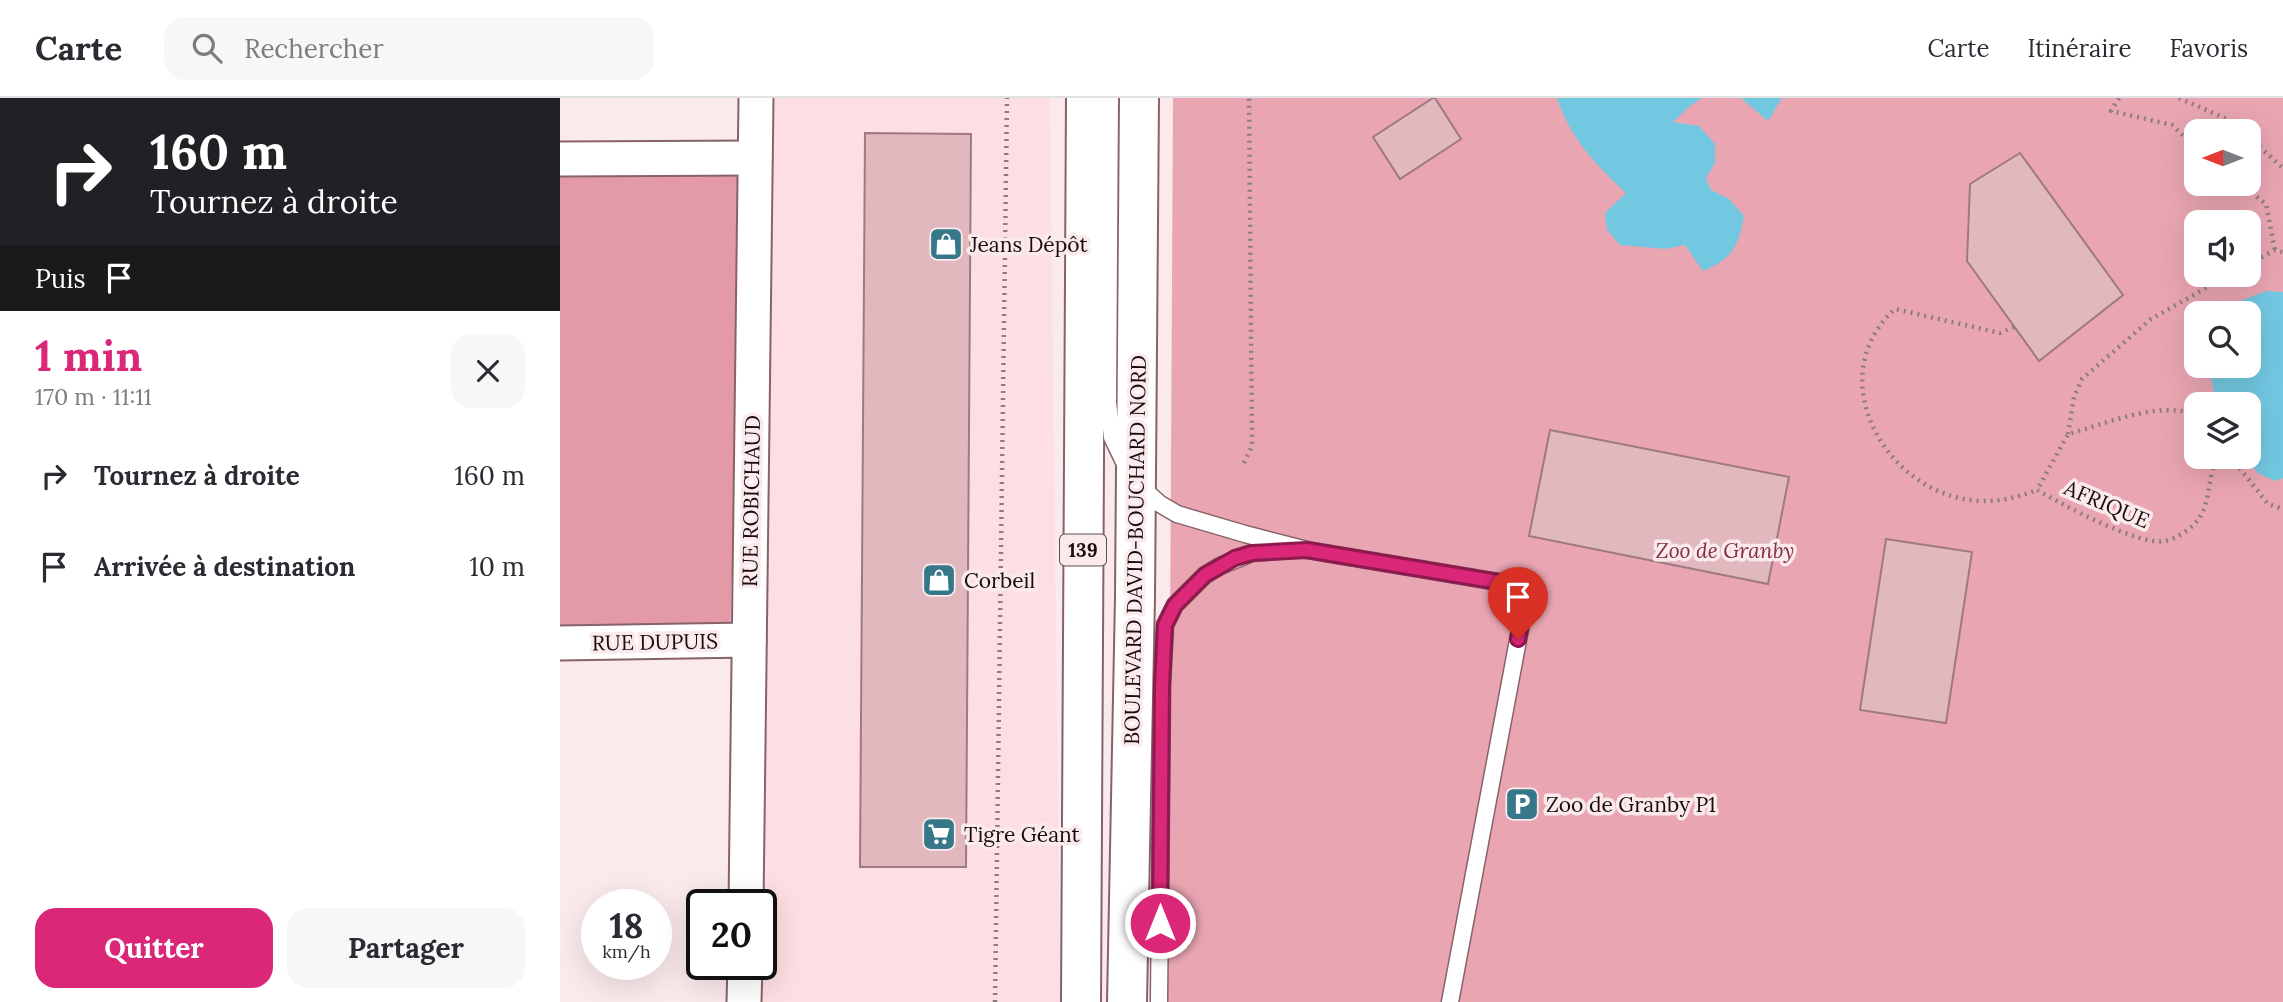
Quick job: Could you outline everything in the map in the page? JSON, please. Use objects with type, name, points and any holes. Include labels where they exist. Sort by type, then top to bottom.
[{"type":"highway","name":"139","points":[[1081,1002],[1086,98]]},
{"type":"highway","name":"BOULEVARD DAVID-BOUCHARD NORD","points":[[1127,1002],[1138,393],[1139,98]]},
{"type":"street","name":"RUE ROBICHAUD","points":[[746,889],[756,98]]},
{"type":"street","points":[[560,159],[755,158]]},
{"type":"street","name":"RUE DUPUIS","points":[[560,643],[749,640]]},
{"type":"street","points":[[744,1002],[745,980]]},
{"type":"lane","points":[[1110,98],[1108,403],[1112,437],[1135,480],[1160,505],[1177,514],[1307,550],[1528,587],[1450,1002]]},
{"type":"lane","points":[[1159,1002],[1165,625],[1175,605],[1205,575],[1220,566],[1252,553],[1307,550]]},
{"type":"path","points":[[995,1002],[1007,98]]},
{"type":"path","points":[[1244,463],[1252,446],[1250,98]]},
{"type":"path","points":[[2119,98],[2111,111],[2172,125],[2184,136]]},
{"type":"path","points":[[2179,98],[2226,119]]},
{"type":"path","points":[[2261,148],[2283,168]]},
{"type":"path","points":[[2256,196],[2266,204],[2275,250]]},
{"type":"path","points":[[2261,258],[2275,250],[2283,252]]},
{"type":"path","name":"AFRIQUE","points":[[2208,287],[2151,319],[2082,379],[2074,397],[2068,434],[2037,490],[2078,513],[2150,541],[2166,541],[2186,532],[2200,516],[2210,494],[2214,469]]},
{"type":"path","points":[[2014,327],[2000,333],[1895,309],[1881,323],[1866,351],[1861,387],[1867,417],[1883,447],[1913,477],[1941,492],[1977,501],[2007,500],[2037,490]]},
{"type":"path","points":[[2068,434],[2152,411],[2184,410]]},
{"type":"path","points":[[2241,469],[2269,504],[2283,509]]},
{"type":"shaded area","points":[[775,98],[1050,98],[1060,1002],[755,1002],[758,980],[777,980],[777,889],[757,889]]},
{"type":"shaded area","points":[[744,140],[730,643],[560,644],[560,143]]},
{"type":"green space","name":"Zoo de Granby","points":[[1173,98],[2283,98],[2283,1002],[1168,1002]]},
{"type":"water","points":[[1557,98],[1702,98],[1673,122],[1699,126],[1715,144],[1715,163],[1706,178],[1711,190],[1729,199],[1744,216],[1736,244],[1728,256],[1703,271],[1685,245],[1666,249],[1620,245],[1607,230],[1605,213],[1626,193],[1585,150],[1569,126]]},
{"type":"water","points":[[1741,98],[1782,98],[1768,121]]},
{"type":"water","points":[[2266,291],[2283,292],[2283,478],[2276,481],[2254,469],[2261,469],[2261,392],[2214,392],[2211,378],[2261,378],[2261,301],[2240,301]]},
{"type":"building","points":[[1433,98],[1461,139],[1400,179],[1373,137]]},
{"type":"building","points":[[865,133],[971,134],[966,867],[860,867]]},
{"type":"building","points":[[2020,153],[2123,295],[2039,361],[1967,261],[1970,184]]},
{"type":"building","points":[[1550,430],[1789,477],[1768,584],[1529,536]]},
{"type":"building","points":[[1886,539],[1972,552],[1946,723],[1860,710]]},
{"type":"place","name":"Jeans Dépôt","points":[[946,244]]},
{"type":"place","name":"Corbeil","points":[[939,580]]},
{"type":"place","name":"Zoo de Granby P1","points":[[1522,804]]},
{"type":"place","name":"Tigre Géant","points":[[939,834]]},
{"type":"route","points":[[1160,923],[1165,625],[1175,605],[1205,575],[1235,558],[1252,553],[1268,550],[1307,550],[1528,587],[1518,639]]}]
